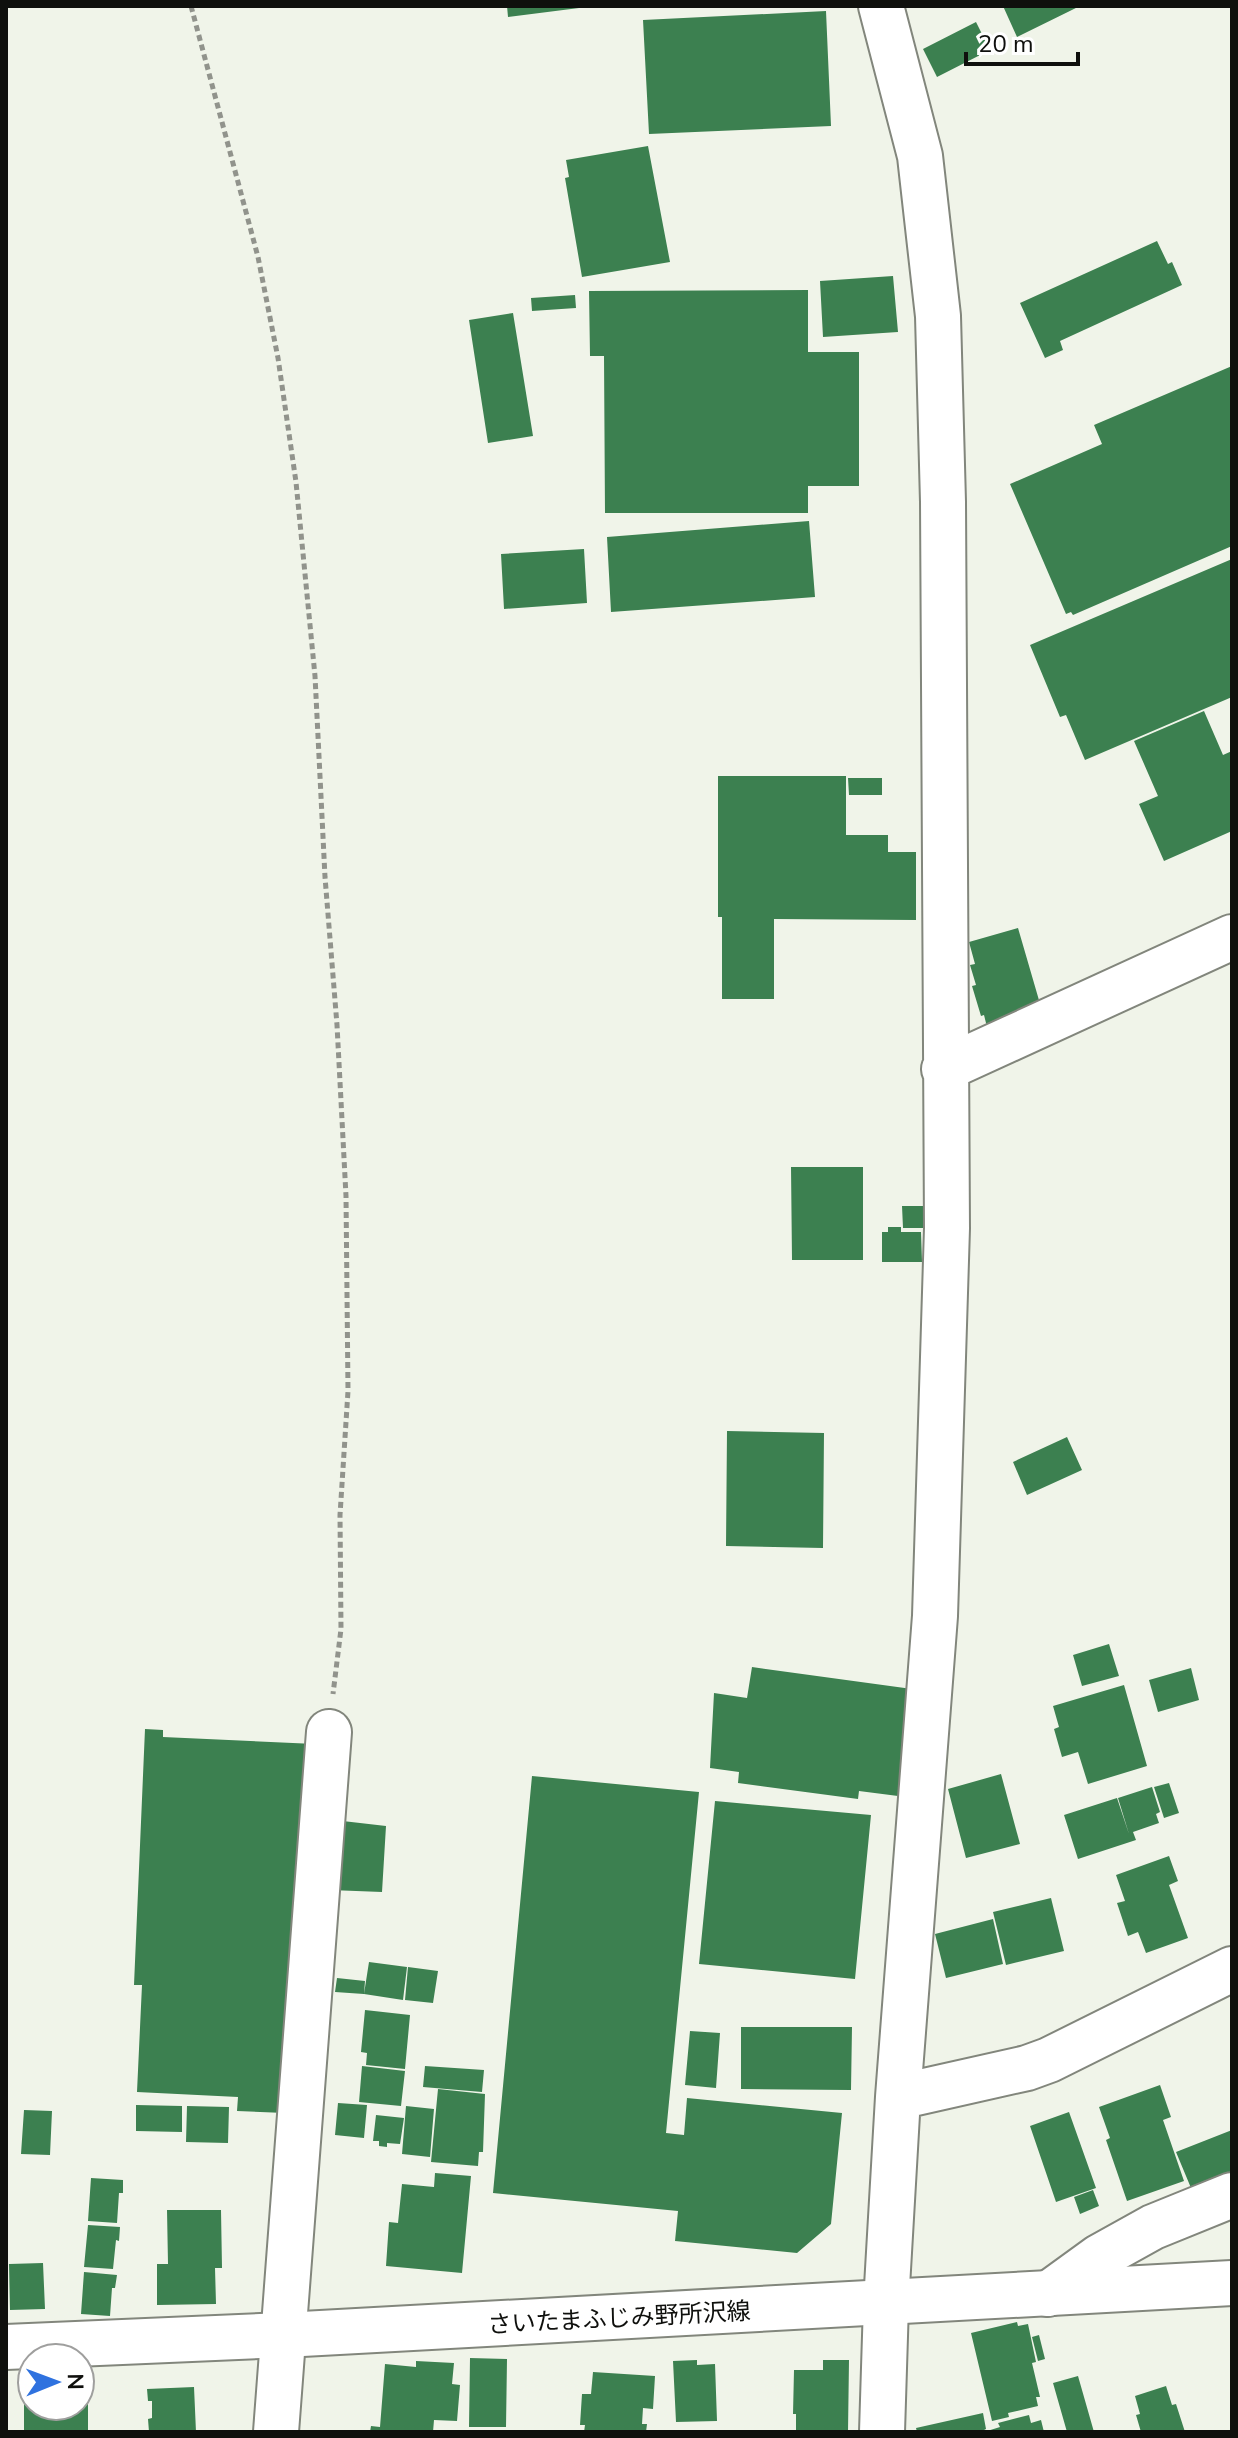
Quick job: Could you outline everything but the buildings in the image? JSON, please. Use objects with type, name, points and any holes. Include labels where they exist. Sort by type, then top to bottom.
[{"type":"street","points":[[881,6],[920,156],[938,316],[943,502],[947,1228],[935,1616],[898,2097],[882,2432]]},
{"type":"street","points":[[944,1069],[1232,937]]},
{"type":"street","points":[[276,2432],[329,1732]]},
{"type":"street","points":[[898,2097],[1027,2068],[1049,2060],[1232,1969]]},
{"type":"street","points":[[1048,2294],[1099,2257],[1153,2227],[1232,2195]]},
{"type":"street","name":"さいたまふじみ野所沢線","points":[[6,2347],[886,2304],[1232,2283]]},
{"type":"path","points":[[191,6],[258,257],[278,358],[296,482],[315,676],[346,1226],[348,1391],[340,1515],[341,1629],[329,1732]]}]
